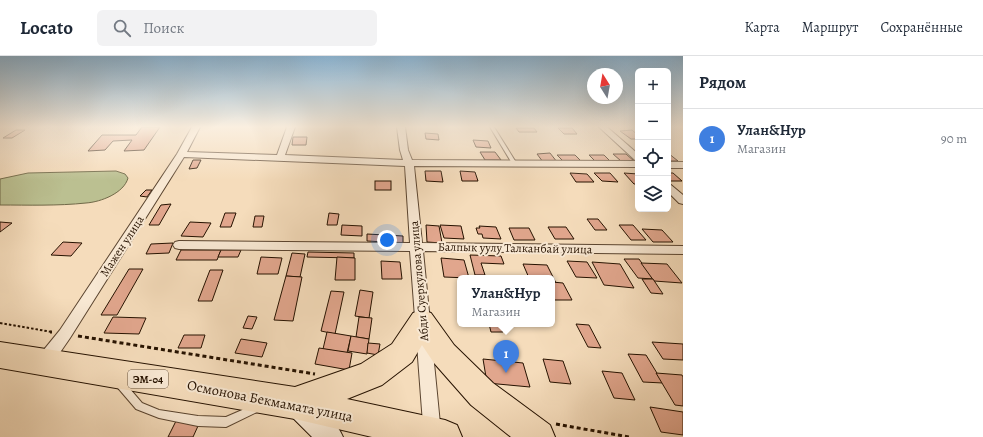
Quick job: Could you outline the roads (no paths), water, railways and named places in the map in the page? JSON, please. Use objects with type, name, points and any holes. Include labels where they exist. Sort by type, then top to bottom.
[{"type":"highway","points":[[285,401],[358,381],[371,375],[402,353],[422,322],[444,354],[482,394],[546,430]]},
{"type":"highway","name":"Осмонова Бекмамата улица","points":[[0,355],[285,401],[436,436]]},
{"type":"street","name":"Мажен улица","points":[[44,362],[65,334],[186,145]]},
{"type":"street","points":[[280,158],[285,145]]},
{"type":"street","name":"Абди Суеркулова улица","points":[[403,145],[409,163],[422,322],[436,436]]},
{"type":"street","points":[[622,145],[635,156]]},
{"type":"street","points":[[181,154],[409,163],[635,164]]},
{"type":"street","points":[[671,165],[683,165]]},
{"type":"street","points":[[671,190],[683,201]]},
{"type":"street","name":"Балпык уулу Талканбай улица","points":[[179,245],[683,250]]},
{"type":"street","points":[[285,401],[330,437]]},
{"type":"lane","points":[[503,145],[515,164]]},
{"type":"place","name":"Улан&Нур","points":[[506,373]]}]
